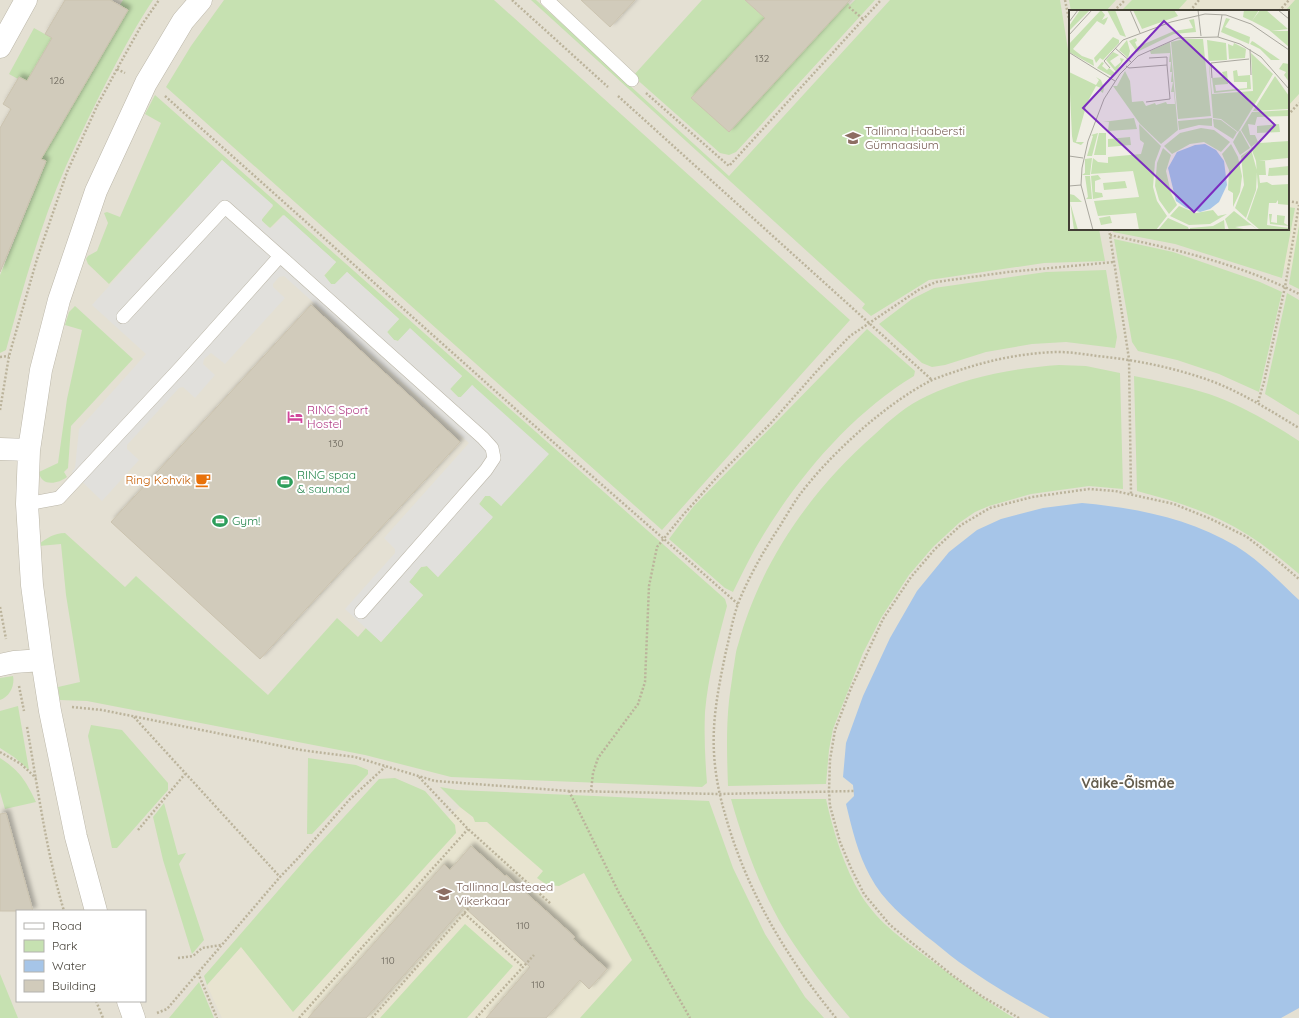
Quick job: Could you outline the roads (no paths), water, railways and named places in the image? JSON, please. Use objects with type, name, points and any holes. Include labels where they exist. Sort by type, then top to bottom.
[{"type":"street","points":[[0,47],[26,0]]},
{"type":"street","points":[[96,910],[76,837],[50,711],[42,660],[32,585],[27,504],[29,450],[41,370],[59,300],[96,191],[146,84],[183,21],[201,0]]},
{"type":"street","points":[[0,450],[29,450]]},
{"type":"street","points":[[7,663],[42,660]]},
{"type":"street","points":[[129,1002],[144,1017]]},
{"type":"lane","points":[[547,0],[632,80]]},
{"type":"lane","points":[[123,317],[225,207],[483,438],[492,448],[494,458],[486,470],[361,612]]},
{"type":"lane","points":[[27,504],[59,498],[181,367],[280,256]]},
{"type":"water","points":[[1082,503],[1142,511],[1181,521],[1218,536],[1253,558],[1299,600],[1299,1008],[1281,1018],[1050,1018],[981,977],[955,959],[910,923],[895,909],[875,885],[862,859],[846,804],[854,796],[853,785],[843,777],[846,743],[863,696],[890,638],[917,591],[949,552],[977,530],[1001,519],[1043,508]]},
{"type":"place","name":"Tallinna Haabersti Gümnaasium","points":[[853,138]]},
{"type":"place","name":"RING Sport Hostel","points":[[295,417]]},
{"type":"place","name":"Ring Kohvik","points":[[203,480]]},
{"type":"place","name":"RING spaa & saunad","points":[[285,482]]},
{"type":"place","name":"Gym!","points":[[220,521]]},
{"type":"place","name":"Tallinna Lasteaed Vikerkaar","points":[[444,894]]},
{"type":"district","name":"Väike-Õismäe","points":[[1128,783]]}]
